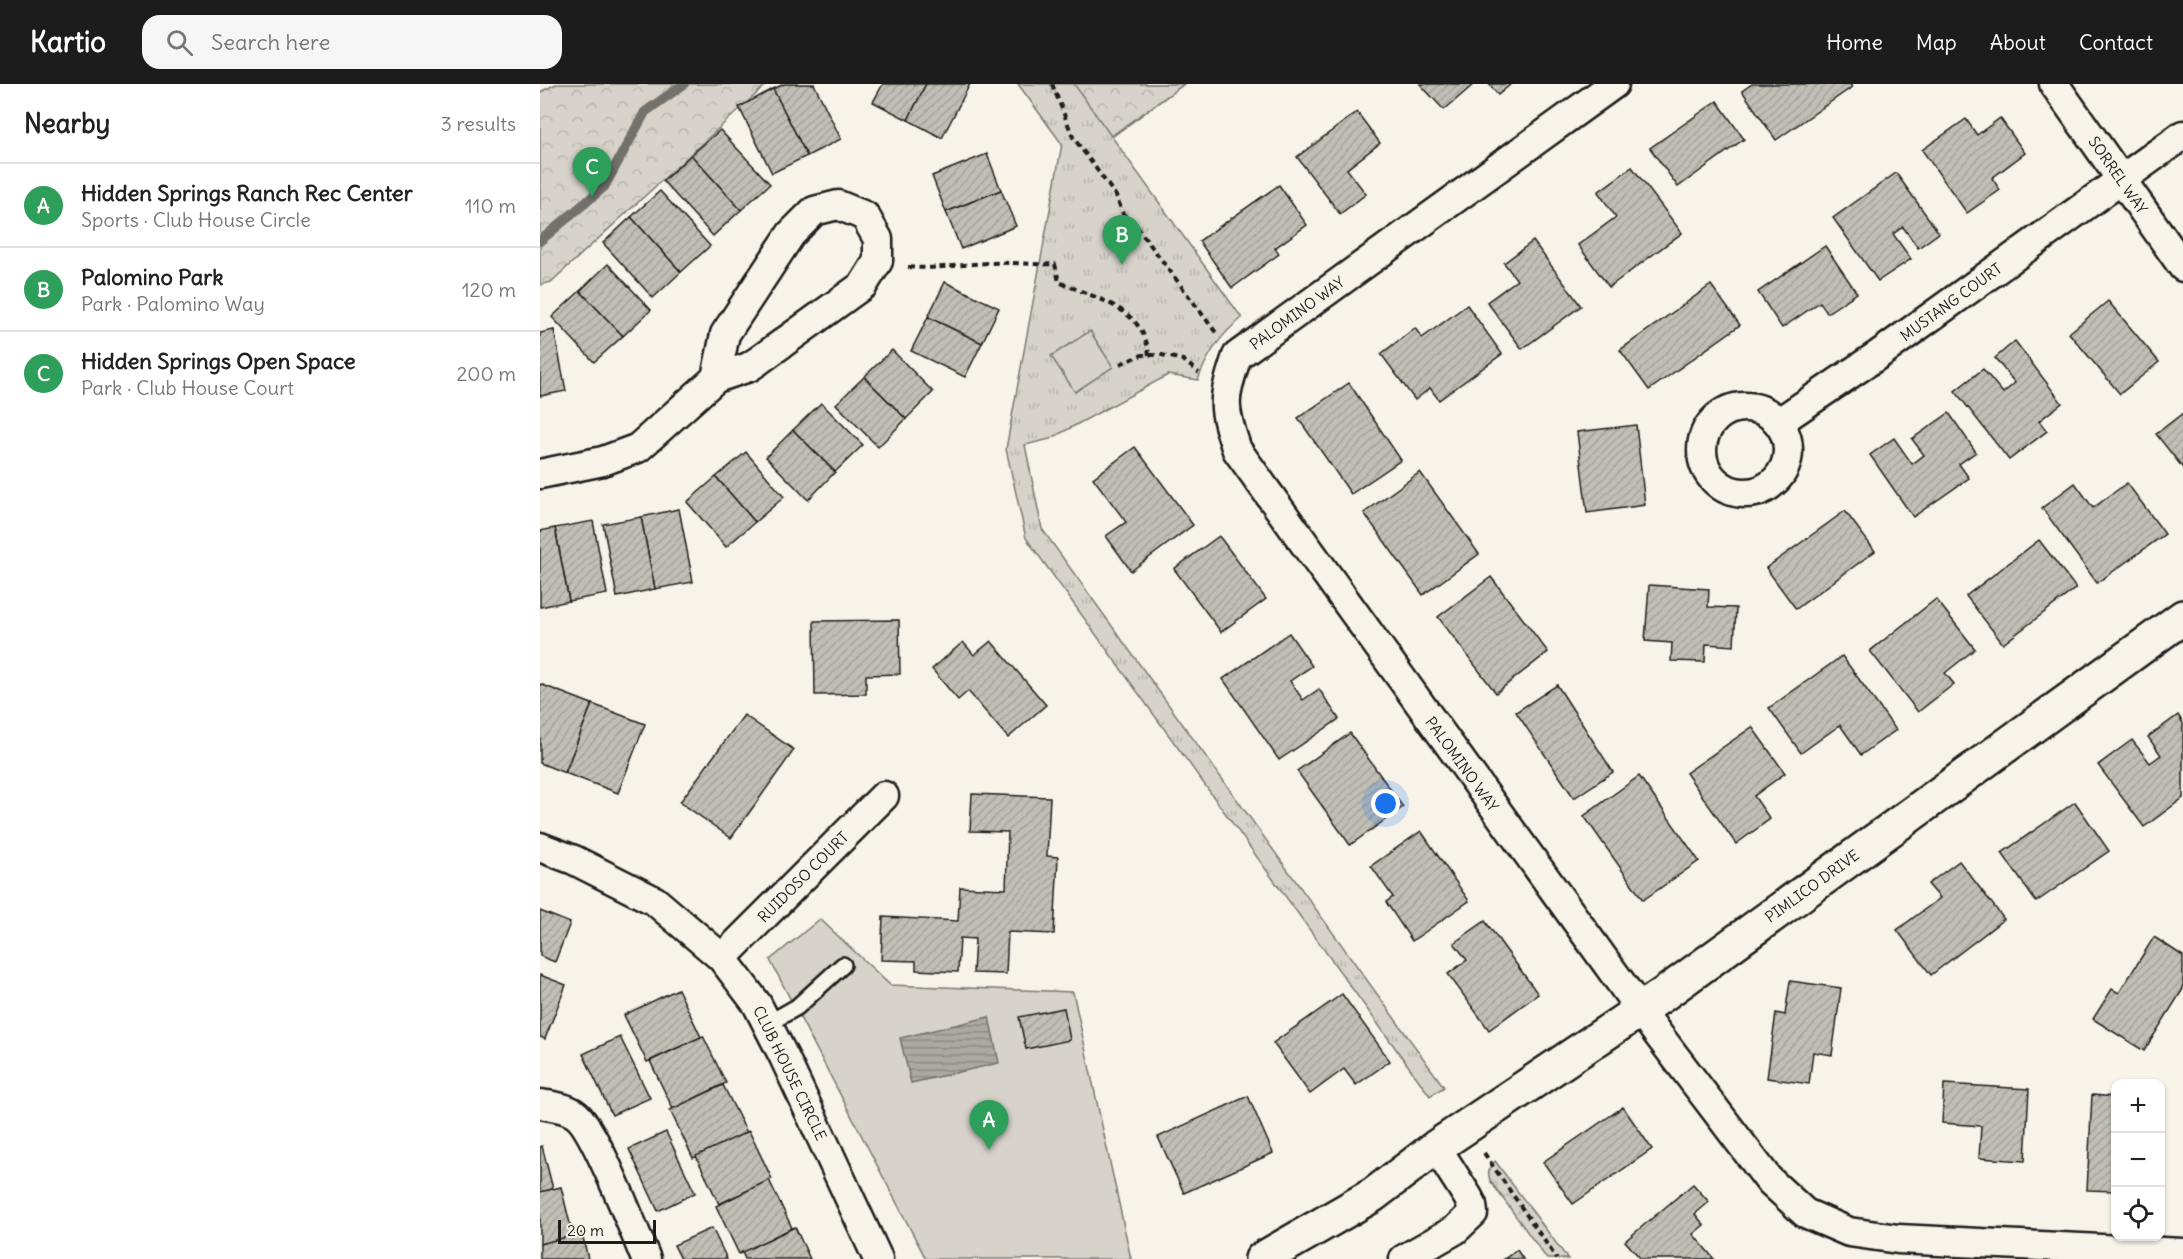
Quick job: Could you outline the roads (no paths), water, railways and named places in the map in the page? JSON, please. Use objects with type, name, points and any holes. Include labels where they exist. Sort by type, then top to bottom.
[{"type":"street","name":"PALOMINO WAY","points":[[1614,84],[1237,356],[1225,391],[1225,414],[1237,450],[1640,1010],[1768,1179],[1805,1213],[1849,1232],[1898,1249],[2183,1252]]},
{"type":"street","name":"SORREL WAY","points":[[2054,84],[2183,267]]},
{"type":"street","name":"MUSTANG COURT","points":[[1779,422],[1878,355],[2183,135]]},
{"type":"street","points":[[540,474],[603,461],[638,448],[716,378],[749,367],[862,285],[878,261],[878,239],[865,216],[838,205],[814,211],[791,234],[725,334],[716,378]]},
{"type":"street","name":"PIMLICO DRIVE","points":[[1262,1259],[1373,1195],[1436,1147],[1640,1010],[2183,617]]},
{"type":"street","name":"RUIDOSO COURT","points":[[722,958],[884,796]]},
{"type":"street","name":"CLUB HOUSE CIRCLE","points":[[540,847],[574,860],[655,901],[722,958],[757,1004],[878,1259]]},
{"type":"street","points":[[540,1104],[559,1107],[577,1115],[597,1145],[646,1259]]},
{"type":"street","points":[[1404,1259],[1455,1230],[1473,1213],[1468,1197],[1436,1147]]},
{"type":"lane","points":[[767,1024],[797,1007],[843,965]]},
{"type":"waterway","points":[[540,241],[604,187],[645,112],[684,84]]},
{"type":"place","name":"Hidden Springs Open Space","points":[[592,197]]},
{"type":"place","name":"Palomino Park","points":[[1122,265]]},
{"type":"place","name":"Hidden Springs Ranch Rec Center","points":[[989,1150]]}]
